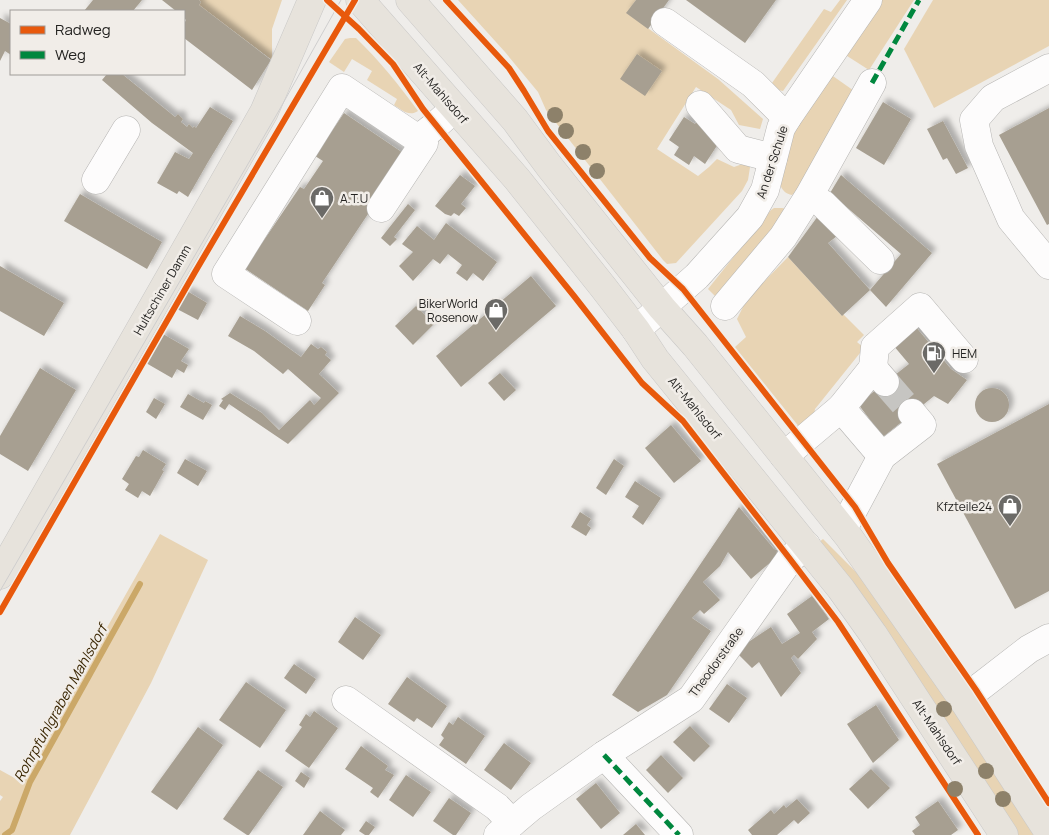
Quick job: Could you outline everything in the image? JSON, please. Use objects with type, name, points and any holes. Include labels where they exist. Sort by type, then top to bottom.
[{"type":"main road","name":"Hultschiner Damm","points":[[0,575],[264,112],[312,0]]},
{"type":"main road","name":"Alt-Mahlsdorf","points":[[360,0],[516,179],[603,286],[656,359],[840,589],[873,634],[1004,835]]},
{"type":"main road","points":[[410,0],[516,120],[662,308],[843,529],[963,700],[1049,833]]},
{"type":"street","name":"An der Schule","points":[[636,330],[697,276],[750,217],[765,190],[781,128],[868,0]]},
{"type":"street","points":[[665,22],[753,84],[787,118]]},
{"type":"street","points":[[1046,257],[1011,219],[979,146],[974,120],[992,98],[1049,68]]},
{"type":"street","points":[[725,306],[783,237],[810,196],[872,83]]},
{"type":"street","points":[[298,321],[226,274],[342,88],[424,143],[381,208]]},
{"type":"street","points":[[700,105],[738,149],[773,158]]},
{"type":"street","points":[[418,139],[454,109]]},
{"type":"street","points":[[96,180],[126,130]]},
{"type":"street","points":[[823,204],[880,260]]},
{"type":"street","points":[[784,456],[879,375],[875,347],[920,306],[964,359]]},
{"type":"street","points":[[841,408],[882,456]]},
{"type":"street","points":[[843,529],[882,456],[922,425],[912,414]]},
{"type":"street","name":"Theodorstraße","points":[[346,700],[497,807],[505,829],[531,807],[604,755],[691,699],[790,559],[806,545]]},
{"type":"street","points":[[963,700],[1029,649],[1049,638]]},
{"type":"street","points":[[604,755],[679,835]]},
{"type":"shaded area","points":[[199,0],[282,0],[272,29],[272,60],[199,5],[201,2]]},
{"type":"shaded area","points":[[458,0],[636,0],[627,13],[718,79],[763,119],[760,129],[739,125],[731,110],[696,87],[657,149],[698,176],[717,159],[734,167],[751,161],[748,180],[742,191],[676,263],[667,264],[546,110],[538,92]]},
{"type":"shaded area","points":[[840,0],[847,0],[783,91],[778,90],[772,83],[824,9],[831,12]]},
{"type":"shaded area","points":[[882,0],[914,0],[869,70],[844,54]]},
{"type":"shaded area","points":[[933,0],[1049,0],[1049,46],[934,108],[904,49]]},
{"type":"shaded area","points":[[356,38],[373,55],[418,111],[409,113],[394,105],[397,99],[367,80],[372,71],[352,59],[344,72],[329,62],[345,39]]},
{"type":"shaded area","points":[[830,74],[857,93],[800,188],[790,195],[780,185],[787,138]]},
{"type":"shaded area","points":[[774,208],[787,209],[787,213],[717,298],[708,289]]},
{"type":"shaded area","points":[[788,257],[842,316],[843,314],[864,335],[857,342],[864,348],[815,409],[812,427],[800,428],[735,347],[746,337],[737,319],[747,299]]},
{"type":"shaded area","points":[[160,534],[208,560],[151,683],[70,835],[0,835],[0,801],[3,797],[0,795],[0,770],[20,781]]},
{"type":"shaded area","points":[[823,539],[881,599],[1037,835],[1018,835],[819,542]]},
{"type":"building","points":[[93,0],[142,0],[134,10],[85,10]]},
{"type":"building","points":[[162,0],[199,0],[201,2],[199,5],[271,60],[252,90],[185,39],[185,10],[175,10]]},
{"type":"building","points":[[636,0],[669,0],[648,29],[626,13]]},
{"type":"building","points":[[686,0],[776,0],[745,43]]},
{"type":"building","points":[[0,18],[10,23],[10,54],[5,51],[0,61]]},
{"type":"building","points":[[637,54],[662,71],[645,96],[620,79]]},
{"type":"building","points":[[106,75],[123,75],[175,117],[178,114],[183,119],[181,122],[187,127],[189,124],[196,128],[210,107],[233,121],[188,197],[179,191],[177,194],[157,183],[175,152],[189,159],[193,153],[152,123],[102,80]]},
{"type":"building","points":[[883,102],[911,119],[884,165],[856,148]]},
{"type":"building","points":[[1049,108],[1049,224],[1047,225],[999,135]]},
{"type":"building","name":"A.T.U","points":[[344,113],[403,153],[380,196],[322,283],[325,285],[308,311],[241,266],[258,241],[262,243],[300,187],[304,189],[323,161],[315,156]]},
{"type":"building","points":[[684,117],[695,124],[698,119],[720,141],[705,164],[694,156],[689,165],[674,155],[679,147],[669,140]]},
{"type":"building","points":[[943,121],[968,168],[956,174],[947,158],[943,160],[927,129]]},
{"type":"building","points":[[460,175],[475,186],[461,204],[466,208],[459,216],[454,213],[451,216],[435,206]]},
{"type":"building","points":[[841,175],[932,253],[886,307],[870,290],[901,254],[830,193]]},
{"type":"building","points":[[80,194],[162,242],[147,269],[64,221]]},
{"type":"building","points":[[408,204],[415,210],[394,237],[397,239],[390,246],[381,238]]},
{"type":"building","points":[[818,216],[837,236],[828,243],[870,290],[842,316],[788,257]]},
{"type":"building","points":[[446,223],[497,262],[483,281],[473,273],[467,281],[456,273],[462,265],[448,254],[440,264],[433,259],[413,281],[399,266],[413,252],[402,244],[417,226],[434,240]]},
{"type":"building","points":[[0,266],[64,303],[44,336],[0,311]]},
{"type":"building","name":"BikerWorld Rosenow","points":[[531,276],[556,306],[461,387],[436,356]]},
{"type":"building","points":[[187,291],[207,303],[198,320],[177,309]]},
{"type":"building","points":[[416,306],[434,324],[413,345],[395,326]]},
{"type":"building","points":[[240,316],[301,357],[311,344],[318,349],[321,347],[327,352],[325,355],[331,360],[319,374],[339,393],[288,444],[229,404],[225,410],[219,406],[223,400],[221,399],[230,393],[262,413],[279,430],[310,400],[314,405],[321,398],[288,369],[283,374],[254,351],[228,336]]},
{"type":"building","points":[[915,326],[951,369],[967,380],[948,404],[934,396],[883,437],[858,404],[909,364],[893,345]]},
{"type":"building","points":[[163,334],[189,349],[181,361],[188,365],[184,373],[177,369],[172,378],[146,363]]},
{"type":"building","points":[[40,368],[76,390],[28,471],[0,454],[0,436]]},
{"type":"building","points":[[500,373],[516,390],[504,401],[488,383]]},
{"type":"building","points":[[992,388],[1004,393],[1009,405],[1004,417],[992,422],[980,417],[975,405],[980,393]]},
{"type":"building","points":[[188,394],[204,403],[205,401],[212,405],[203,420],[180,407]]},
{"type":"building","points":[[154,398],[165,404],[156,419],[146,412]]},
{"type":"building","name":"Kfzteile24","points":[[1049,404],[1049,591],[1015,609],[937,464]]},
{"type":"building","points":[[671,425],[701,461],[674,483],[645,448]]},
{"type":"building","points":[[143,450],[166,464],[150,496],[142,491],[138,498],[125,490],[129,484],[122,479],[136,456],[139,457]]},
{"type":"building","points":[[185,459],[207,471],[198,486],[177,473]]},
{"type":"building","points":[[614,459],[624,466],[606,495],[596,488]]},
{"type":"building","points":[[635,481],[661,498],[643,525],[632,517],[639,506],[625,497]]},
{"type":"building","points":[[739,507],[774,549],[777,550],[776,560],[772,561],[751,579],[728,552],[720,566],[703,582],[720,600],[704,614],[700,610],[692,618],[711,631],[667,695],[638,712],[612,695]]},
{"type":"building","points":[[580,512],[591,519],[587,525],[591,528],[586,536],[571,527]]},
{"type":"building","points":[[812,596],[829,619],[812,632],[817,639],[798,659],[794,655],[791,658],[801,673],[781,697],[759,662],[752,668],[739,655],[747,643],[771,627],[782,644],[800,633],[787,614]]},
{"type":"building","points":[[355,617],[381,635],[363,660],[338,642]]},
{"type":"building","points":[[294,664],[316,679],[306,694],[284,678]]},
{"type":"building","points":[[407,677],[447,706],[432,728],[417,718],[414,722],[388,704]]},
{"type":"building","points":[[246,682],[286,710],[260,748],[219,720]]},
{"type":"building","points":[[727,684],[747,698],[729,723],[709,709]]},
{"type":"building","points":[[876,705],[899,740],[873,763],[847,724]]},
{"type":"building","points":[[314,711],[338,728],[309,768],[285,751],[302,727],[299,725],[306,714],[310,717]]},
{"type":"building","points":[[458,717],[485,736],[466,764],[439,745],[444,738],[441,735],[449,722],[453,725]]},
{"type":"building","points":[[690,726],[710,746],[694,762],[673,742]]},
{"type":"building","points":[[198,727],[223,745],[177,810],[151,792]]},
{"type":"building","points":[[504,743],[531,763],[511,790],[484,770]]},
{"type":"building","points":[[361,746],[388,766],[385,770],[394,775],[378,798],[370,792],[373,788],[345,769]]},
{"type":"building","points":[[661,755],[683,778],[668,793],[646,770]]},
{"type":"building","points":[[871,769],[890,788],[868,809],[849,789]]},
{"type":"building","points":[[258,770],[283,787],[249,835],[247,835],[223,819]]},
{"type":"building","points":[[301,772],[310,778],[304,788],[295,781]]},
{"type":"building","points":[[406,775],[431,792],[413,817],[389,800]]},
{"type":"building","points":[[596,783],[620,813],[601,829],[576,799]]},
{"type":"building","points":[[449,798],[471,813],[456,835],[453,835],[433,821]]},
{"type":"building","points":[[797,799],[810,813],[798,824],[794,820],[777,835],[752,835],[748,830],[771,810],[774,814],[784,805],[786,808]]},
{"type":"building","points":[[938,801],[958,830],[951,835],[915,835],[912,831],[920,825],[915,817]]},
{"type":"building","points":[[320,811],[345,830],[341,835],[303,835]]},
{"type":"building","points":[[366,821],[375,827],[369,835],[359,831]]},
{"type":"building","points":[[636,824],[645,835],[623,835]]},
{"type":"waterway","name":"Rohrpfuhlgraben Mahlsdorf","points":[[5,835],[12,830],[30,782],[140,584]]},
{"type":"tunnel","points":[[885,382],[912,413]]},
{"type":"tram line","points":[[0,591],[277,114],[341,0]]},
{"type":"marked path","points":[[872,83],[919,0]]},
{"type":"marked path","points":[[604,755],[679,835]]},
{"type":"cycle path","points":[[327,0],[393,64],[423,109],[642,383],[683,421],[838,622],[978,835]]},
{"type":"cycle path","points":[[0,612],[195,272],[355,0]]},
{"type":"cycle path","points":[[446,0],[509,68],[548,131],[650,258],[683,289],[855,507],[888,563],[976,690],[1049,803]]},
{"type":"place","name":"A.T.U","points":[[322,219]]},
{"type":"place","name":"BikerWorld Rosenow","points":[[496,331]]},
{"type":"place","name":"HEM","points":[[934,374]]},
{"type":"place","name":"Kfzteile24","points":[[1010,527]]}]
